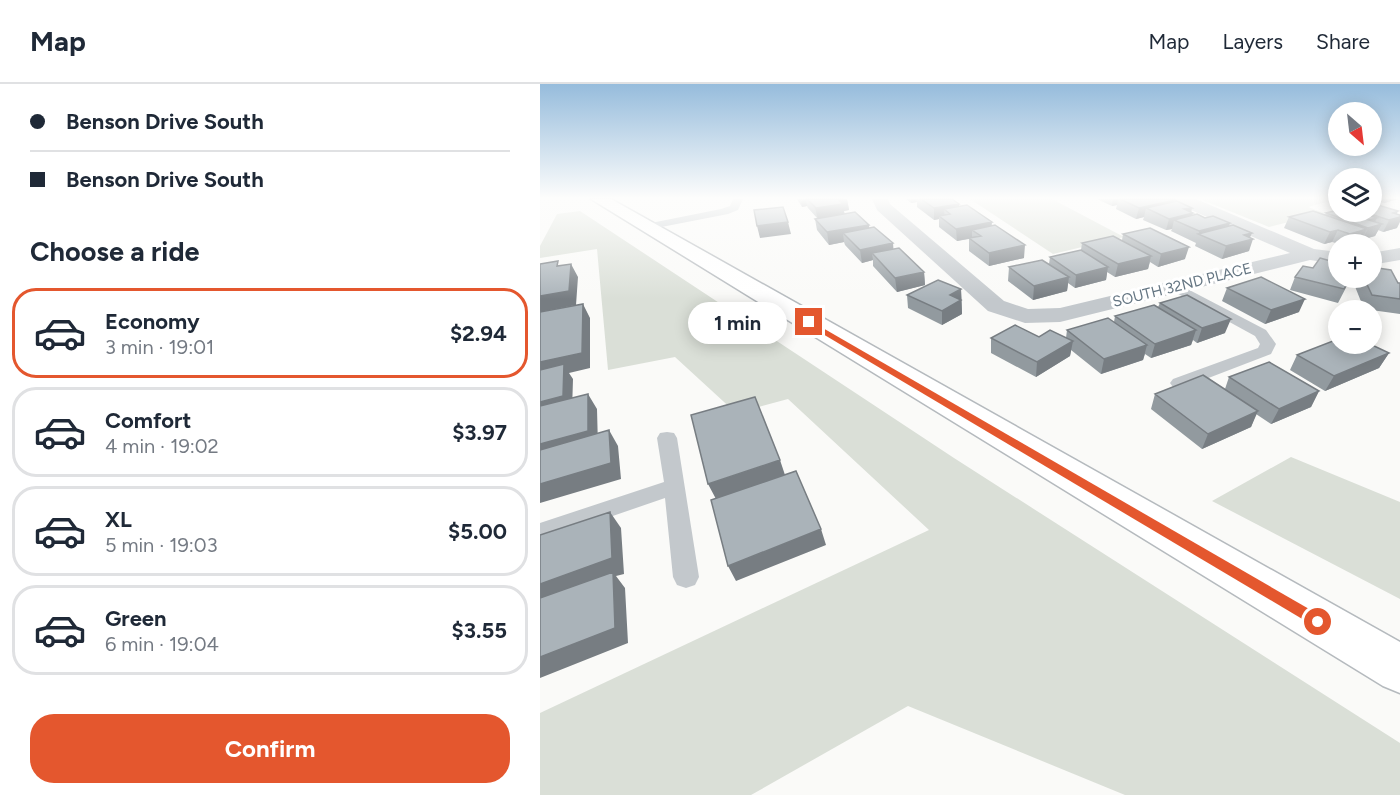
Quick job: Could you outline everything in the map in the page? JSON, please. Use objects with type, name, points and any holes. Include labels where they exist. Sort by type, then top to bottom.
[{"type":"main road","points":[[655,232],[1400,669]]},
{"type":"street","name":"SOUTH 32ND PLACE","points":[[913,232],[996,306],[1007,312],[1042,317],[1060,315],[1310,254],[1328,257]]},
{"type":"street","points":[[1259,232],[1310,254]]},
{"type":"street","points":[[1382,257],[1400,254]]},
{"type":"lane","points":[[1176,287],[1261,333],[1268,344],[1265,351],[1179,383]]},
{"type":"lane","points":[[667,438],[686,577]]},
{"type":"lane","points":[[540,532],[675,486]]},
{"type":"shaded area","points":[[547,232],[612,232],[954,458],[1400,743],[1400,795],[1125,795],[908,706],[751,795],[540,795],[540,713],[929,530],[788,399],[736,413],[675,357],[608,370],[597,249],[540,258],[540,246]]},
{"type":"shaded area","points":[[1020,232],[1115,232],[1124,237],[1053,254]]},
{"type":"shaded area","points":[[1291,457],[1400,502],[1400,599],[1212,501]]},
{"type":"building","points":[[880,232],[893,243],[860,250],[843,233]]},
{"type":"building","points":[[975,232],[1006,232],[1025,245],[989,253],[969,238],[981,236]]},
{"type":"building","points":[[1159,232],[1189,247],[1161,254],[1123,234]]},
{"type":"building","points":[[1250,232],[1252,233],[1244,235],[1253,239],[1226,246],[1198,234]]},
{"type":"building","points":[[1113,236],[1151,256],[1118,264],[1082,243]]},
{"type":"building","points":[[899,248],[924,272],[895,278],[872,253]]},
{"type":"building","points":[[1081,250],[1108,267],[1076,275],[1050,257]]},
{"type":"building","points":[[1320,258],[1328,260],[1328,285],[1295,277],[1303,266],[1313,268]]},
{"type":"building","points":[[1042,260],[1069,277],[1034,286],[1009,267]]},
{"type":"building","points":[[558,261],[557,266],[571,264],[569,291],[540,296],[540,264]]},
{"type":"building","points":[[1382,269],[1391,270],[1400,283],[1400,299],[1372,295],[1369,288],[1382,288]]},
{"type":"building","points":[[1261,277],[1305,299],[1271,310],[1227,288]]},
{"type":"building","points":[[938,280],[961,289],[950,295],[961,300],[942,311],[907,295]]},
{"type":"building","points":[[1187,295],[1231,319],[1202,328],[1160,303]]},
{"type":"building","points":[[583,304],[582,353],[540,362],[540,312]]},
{"type":"building","points":[[1154,305],[1196,330],[1155,344],[1115,316]]},
{"type":"building","points":[[1108,318],[1147,345],[1104,359],[1067,330]]},
{"type":"building","points":[[1015,325],[1039,337],[1050,330],[1073,341],[1037,362],[991,338]]},
{"type":"building","points":[[1328,343],[1328,354],[1382,354],[1382,350],[1389,353],[1334,376],[1297,355]]},
{"type":"building","points":[[1269,362],[1319,391],[1279,409],[1229,377]]},
{"type":"building","points":[[564,364],[563,396],[540,402],[540,370]]},
{"type":"building","points":[[1203,375],[1258,411],[1208,434],[1155,394]]},
{"type":"building","points":[[588,394],[588,431],[540,444],[540,406]]},
{"type":"building","points":[[755,397],[780,460],[708,484],[691,415]]},
{"type":"building","points":[[609,430],[611,463],[540,484],[540,450]]},
{"type":"building","points":[[796,471],[821,529],[728,566],[711,500]]},
{"type":"building","points":[[610,512],[612,558],[540,584],[540,535]]},
{"type":"building","points":[[613,572],[615,628],[540,657],[540,598]]},
{"type":"route","points":[[809,322],[1318,622]]}]
